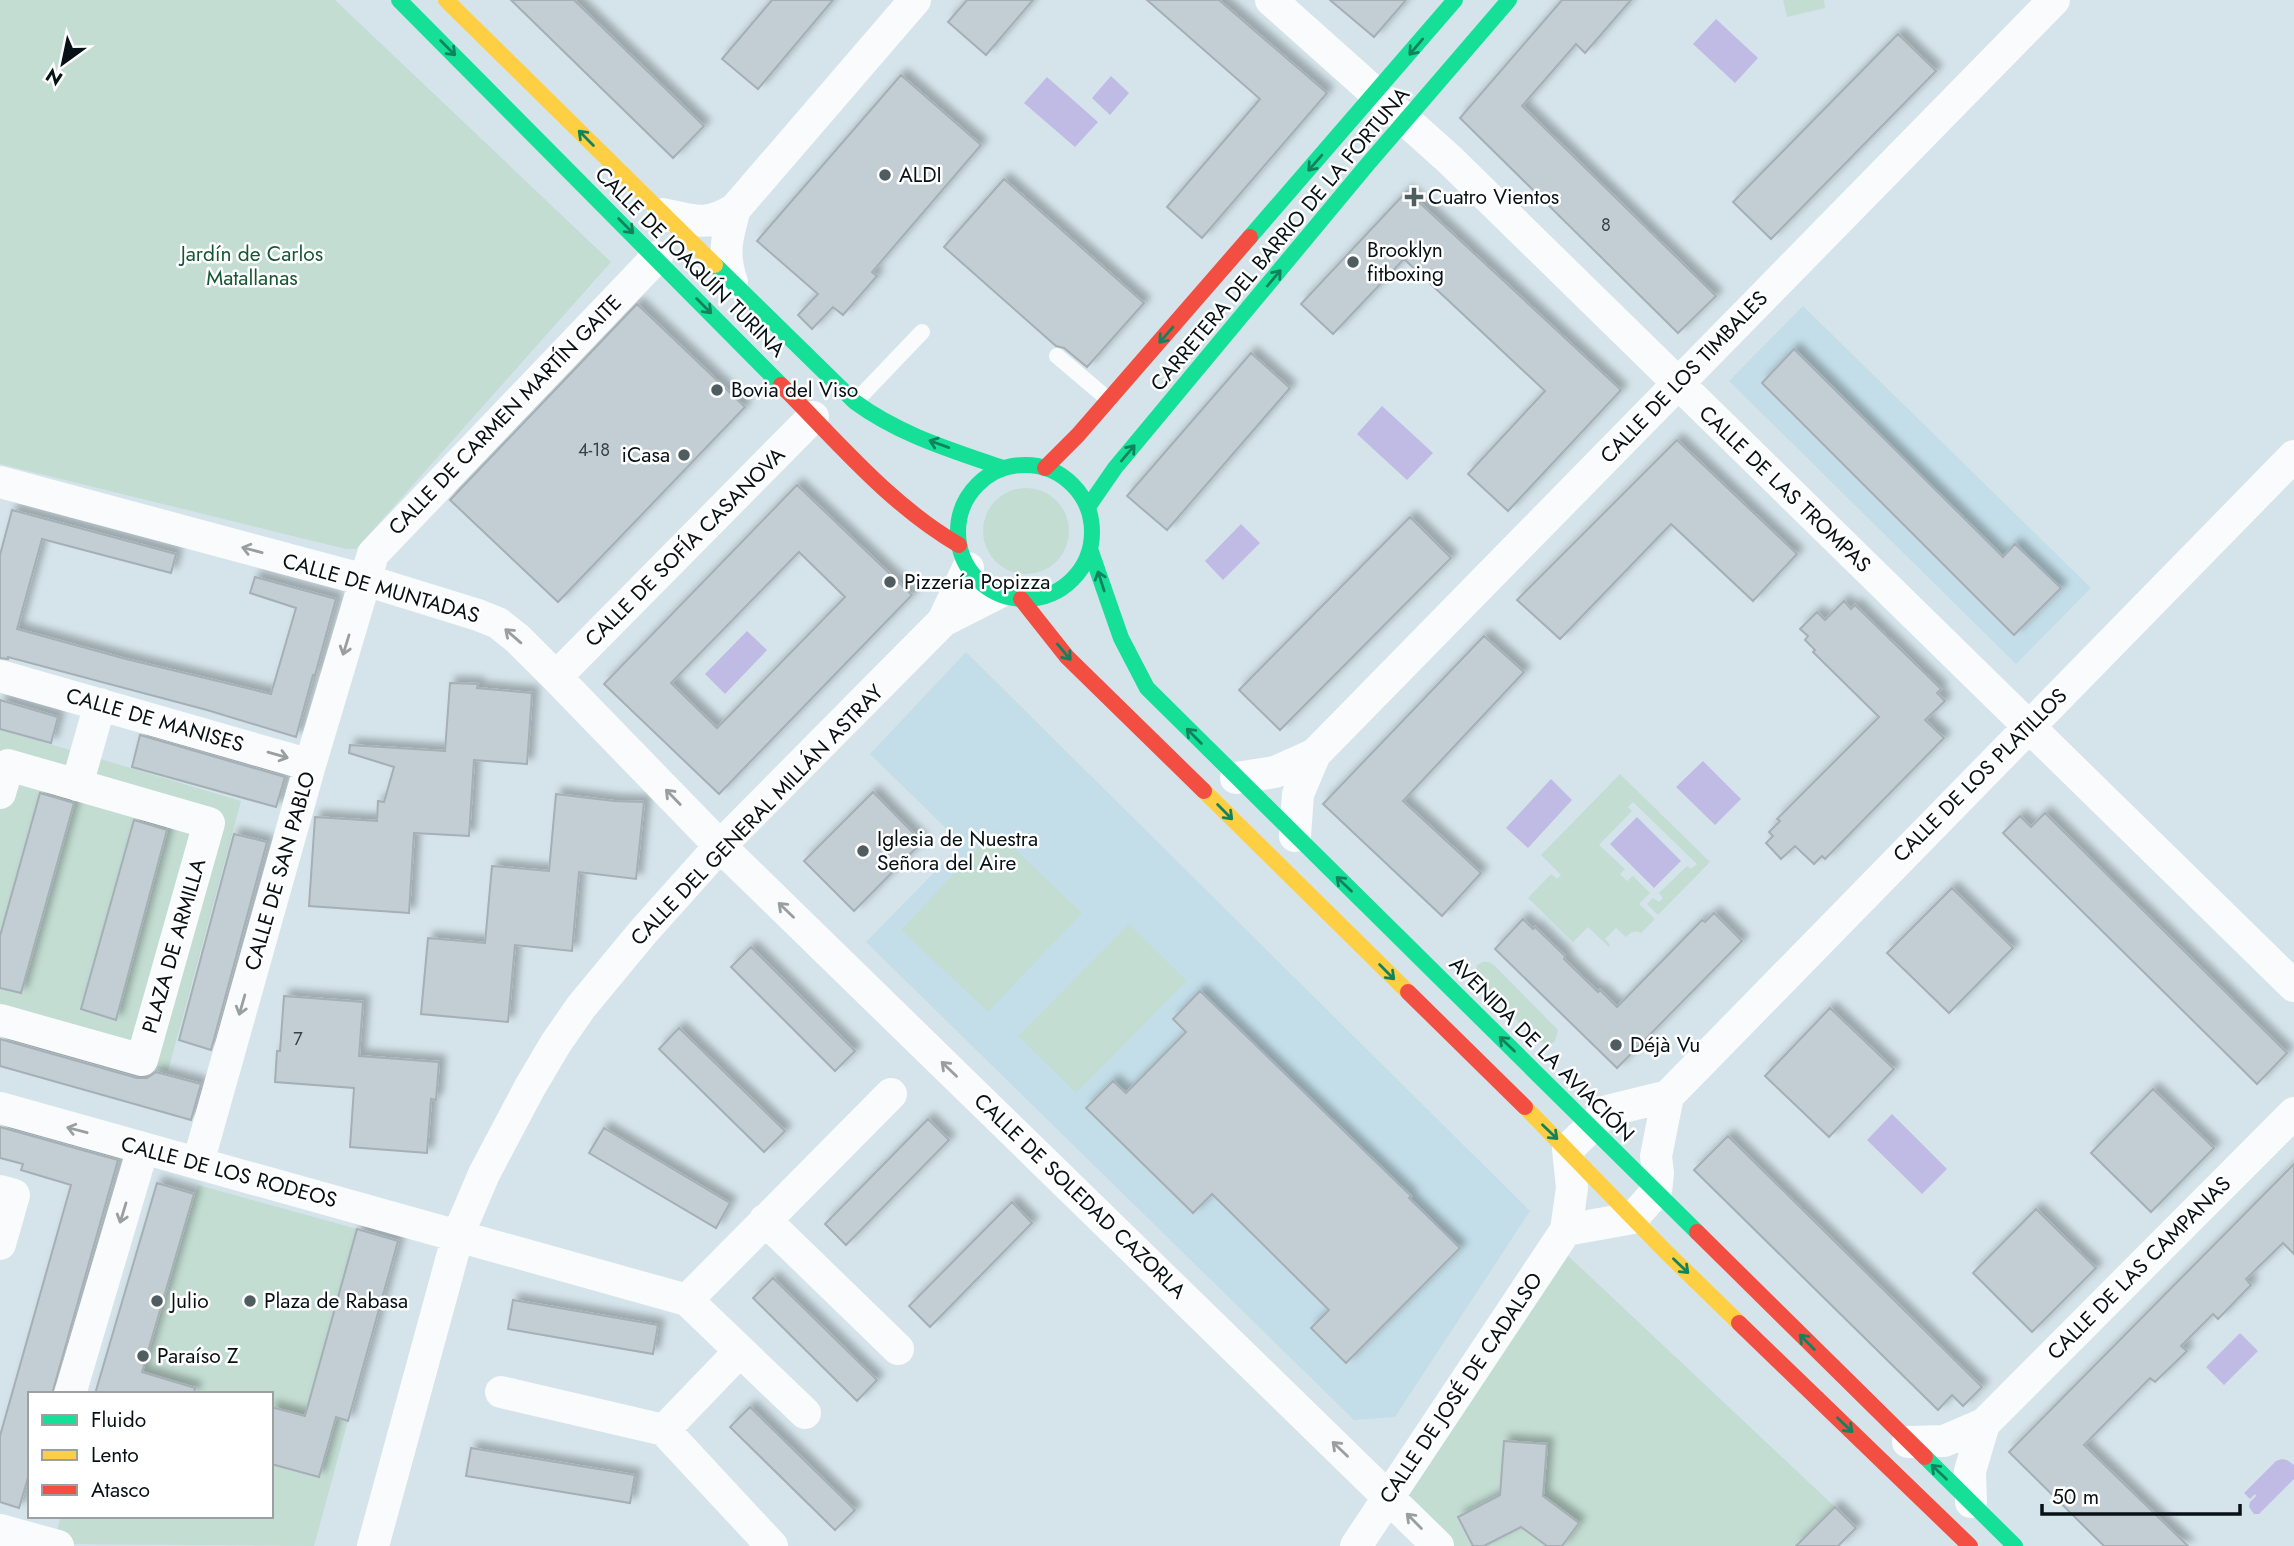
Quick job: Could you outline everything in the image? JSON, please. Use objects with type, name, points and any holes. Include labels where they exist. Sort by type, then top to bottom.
[{"type":"main road","name":"CALLE DE JOAQUÍN TURINA","points":[[399,0],[904,508],[964,556]]},
{"type":"main road","name":"CALLE DE JOAQUÍN TURINA","points":[[446,0],[869,414],[890,425],[1003,468]]},
{"type":"main road","name":"CARRETERA DEL BARRIO DE LA FORTUNA","points":[[1045,468],[1078,435],[1455,0]]},
{"type":"main road","name":"CARRETERA DEL BARRIO DE LA FORTUNA","points":[[1087,508],[1115,468],[1509,0]]},
{"type":"main road","points":[[1031,465],[1058,474],[1081,494],[1087,508],[1092,528],[1090,549],[1083,566],[1072,580],[1057,591],[1040,598],[1009,596],[981,583],[964,556],[958,525],[962,506],[972,490],[986,477],[1003,468],[1031,465]]},
{"type":"main road","name":"AVENIDA DE LA AVIACIÓN","points":[[1090,549],[1121,643],[1147,688],[1295,836],[1599,1118],[1656,1192],[2015,1546]]},
{"type":"main road","points":[[1009,596],[1067,657],[1568,1149],[1633,1218],[1970,1546]]},
{"type":"street","points":[[663,214],[698,222],[721,219],[736,209],[915,0]]},
{"type":"street","name":"CALLE DE LAS TROMPAS","points":[[1271,0],[1449,159],[2294,986]]},
{"type":"street","name":"CALLE DE LOS TIMBALES","points":[[1295,836],[1298,794],[1315,754],[2054,0]]},
{"type":"street","points":[[732,282],[725,255],[736,209]]},
{"type":"street","name":"CALLE DE CARMEN MARTÍN GAITE","points":[[365,580],[373,554],[656,257]]},
{"type":"street","name":"CALLE DE SOFÍA CASANOVA","points":[[556,677],[813,416]]},
{"type":"street","name":"CALLE DE LOS PLATILLOS","points":[[1668,1096],[2294,456]]},
{"type":"street","name":"CALLE DE MUNTADAS","points":[[1,487],[365,580],[498,623],[556,677],[720,846]]},
{"type":"street","name":"CALLE DEL GENERAL MILLÁN ASTRAY","points":[[943,621],[964,556]]},
{"type":"street","name":"CALLE DE SAN PABLO","points":[[198,1163],[365,580]]},
{"type":"street","name":"CALLE DEL GENERAL MILLÁN ASTRAY","points":[[373,1546],[458,1235],[484,1174],[530,1087],[574,1016],[643,932],[720,846],[943,621],[1009,596]]},
{"type":"street","name":"CALLE DE MANISES","points":[[0,676],[310,765]]},
{"type":"street","points":[[77,785],[100,704]]},
{"type":"street","name":"CALLE DE LOS TIMBALES","points":[[1236,778],[1275,772],[1315,754]]},
{"type":"street","name":"PLAZA DE ARMILLA","points":[[0,793],[8,765],[209,822],[142,1060],[0,1020]]},
{"type":"street","name":"CALLE DE SOLEDAD CAZORLA","points":[[720,846],[1438,1546]]},
{"type":"street","points":[[687,1300],[891,1094]]},
{"type":"street","points":[[1568,1149],[1599,1118],[1668,1096],[1656,1156]]},
{"type":"street","name":"CALLE DE LOS RODEOS","points":[[0,1108],[458,1235]]},
{"type":"street","name":"CALLE DE LAS CAMPANAS","points":[[1908,1442],[1944,1441],[1984,1424],[2294,1112]]},
{"type":"street","points":[[1566,1230],[1633,1218],[1656,1192],[1656,1156],[1644,1128],[1635,1119],[1599,1118]]},
{"type":"street","points":[[71,1392],[143,1148]]},
{"type":"street","name":"CALLE DE JOSÉ DE CADALSO","points":[[1356,1546],[1566,1230],[1572,1188],[1568,1149]]},
{"type":"street","points":[[0,1191],[14,1195],[0,1244]]},
{"type":"street","points":[[765,1220],[898,1349]]},
{"type":"street","points":[[458,1235],[687,1300],[805,1413]]},
{"type":"street","points":[[664,1430],[740,1351]]},
{"type":"street","points":[[501,1392],[664,1430],[772,1546]]},
{"type":"street","name":"CALLE DE LAS CAMPANAS","points":[[1971,1502],[1970,1471],[1984,1424]]},
{"type":"street","points":[[21,1532],[58,1546]]},
{"type":"lane","points":[[855,402],[922,332]]},
{"type":"lane","points":[[1056,356],[1108,400]]},
{"type":"shaded area","points":[[1716,19],[1758,58],[1735,83],[1693,44]]},
{"type":"shaded area","points":[[1111,76],[1129,93],[1110,115],[1092,98]]},
{"type":"shaded area","points":[[1047,77],[1098,122],[1075,147],[1024,103]]},
{"type":"shaded area","points":[[1803,306],[2091,588],[2016,664],[1729,381]]},
{"type":"shaded area","points":[[1382,406],[1433,453],[1407,480],[1357,434]]},
{"type":"shaded area","points":[[1241,524],[1260,543],[1223,580],[1205,561]]},
{"type":"shaded area","points":[[747,631],[767,650],[725,694],[705,674]]},
{"type":"shaded area","points":[[966,652],[1530,1211],[1395,1417],[1354,1420],[866,942],[962,844],[870,754]]},
{"type":"shaded area","points":[[1703,761],[1741,799],[1715,825],[1676,787]]},
{"type":"shaded area","points":[[1551,779],[1572,800],[1528,848],[1506,828]]},
{"type":"shaded area","points":[[1637,817],[1681,861],[1654,888],[1610,844]]},
{"type":"shaded area","points":[[1892,1114],[1947,1169],[1922,1194],[1867,1140]]},
{"type":"shaded area","points":[[2240,1333],[2258,1351],[2224,1385],[2206,1367]]},
{"type":"shaded area","points":[[2282,1459],[2294,1465],[2294,1479],[2259,1514],[2254,1514],[2249,1507],[2256,1496],[2255,1494],[2250,1499],[2244,1493],[2276,1461]]},
{"type":"green space","name":"Jardín de Carlos Matallanas","points":[[0,0],[335,0],[611,262],[356,549],[346,549],[0,464]]},
{"type":"green space","points":[[1783,0],[1824,0],[1825,8],[1787,17]]},
{"type":"green space","points":[[1026,488],[1050,495],[1062,507],[1069,531],[1062,555],[1050,567],[1026,574],[1002,567],[990,555],[983,531],[990,507],[1002,495]]},
{"type":"green space","points":[[0,729],[241,801],[168,1071],[0,1028]]},
{"type":"green space","points":[[1620,774],[1710,862],[1658,915],[1647,904],[1653,898],[1659,902],[1663,898],[1659,893],[1687,866],[1691,869],[1697,864],[1633,802],[1628,807],[1632,811],[1599,845],[1625,869],[1620,874],[1627,881],[1633,876],[1650,893],[1639,904],[1655,919],[1641,933],[1633,932],[1626,937],[1616,928],[1605,939],[1609,947],[1588,927],[1573,942],[1528,898],[1551,874],[1557,879],[1561,875],[1541,855]]},
{"type":"green space","points":[[995,830],[1082,913],[988,1012],[901,930]]},
{"type":"green space","points":[[1129,924],[1187,981],[1076,1093],[1018,1036]]},
{"type":"green space","points":[[1483,962],[1494,965],[1558,1030],[1555,1041],[1549,1046],[1537,1040],[1475,980],[1477,965]]},
{"type":"green space","name":"Plaza de Rabasa","points":[[198,1185],[357,1229],[305,1416],[273,1408],[273,1392],[196,1392],[197,1389],[142,1372]]},
{"type":"green space","points":[[1564,1252],[1835,1507],[1796,1546],[1443,1546],[1389,1497]]},
{"type":"green space","points":[[336,1417],[348,1421],[314,1546],[53,1544],[60,1518],[273,1518],[273,1465],[319,1477]]},
{"type":"building","points":[[511,0],[574,0],[704,126],[673,158]]},
{"type":"building","points":[[772,0],[833,0],[758,89],[722,59]]},
{"type":"building","points":[[967,0],[1033,0],[986,55],[948,22]]},
{"type":"building","points":[[1147,0],[1219,0],[1327,93],[1202,238],[1167,207],[1260,99]]},
{"type":"building","points":[[1330,0],[1406,0],[1374,37]]},
{"type":"building","points":[[1562,0],[1631,0],[1585,53],[1576,44],[1522,106],[1716,296],[1678,333],[1460,118]]},
{"type":"building","points":[[1898,34],[1936,71],[1771,239],[1733,202]]},
{"type":"building","name":"ALDI","points":[[901,75],[981,145],[872,272],[877,276],[843,315],[833,307],[812,329],[798,315],[818,294],[757,241]]},
{"type":"building","points":[[1004,179],[1144,303],[1087,367],[1064,348],[1056,346],[944,247]]},
{"type":"building","points":[[1407,191],[1621,390],[1508,511],[1468,474],[1545,391],[1404,259],[1333,334],[1301,304]]},
{"type":"building","points":[[637,304],[745,407],[558,602],[450,500]]},
{"type":"building","points":[[1794,349],[2003,557],[2015,544],[2061,588],[2014,635],[1762,383]]},
{"type":"building","points":[[1251,353],[1290,388],[1167,530],[1127,496]]},
{"type":"building","points":[[1677,440],[1797,554],[1753,601],[1671,524],[1560,639],[1517,600]]},
{"type":"building","points":[[797,485],[912,595],[719,794],[604,684]],"holes":[[[799,552],[845,597],[717,728],[671,683]]]},
{"type":"building","points":[[12,510],[176,554],[171,573],[42,539],[17,629],[126,659],[271,694],[296,608],[250,593],[255,577],[336,599],[296,737],[207,710],[8,657],[0,658],[0,555]]},
{"type":"building","points":[[1410,517],[1451,558],[1280,730],[1239,690]]},
{"type":"building","points":[[1844,601],[1851,609],[1855,605],[1941,689],[1937,693],[1945,701],[1925,720],[1944,738],[1825,859],[1822,856],[1814,864],[1795,846],[1781,859],[1766,843],[1773,836],[1769,832],[1780,821],[1777,819],[1879,717],[1813,652],[1815,650],[1805,640],[1808,636],[1800,629],[1817,612],[1825,620]]},
{"type":"building","points":[[1484,636],[1524,672],[1403,801],[1481,873],[1442,916],[1323,804]]},
{"type":"building","points":[[450,683],[478,684],[477,688],[532,693],[527,764],[474,760],[469,836],[414,833],[409,913],[309,906],[315,817],[377,821],[378,801],[384,802],[394,767],[349,753],[350,745],[445,751]]},
{"type":"building","points":[[0,700],[58,717],[51,743],[0,729]]},
{"type":"building","points":[[140,735],[285,777],[276,807],[132,767]]},
{"type":"building","name":"Iglesia de Nuestra Señora del Aire","points":[[873,792],[922,842],[854,911],[804,861]]},
{"type":"building","points":[[40,793],[74,803],[21,993],[0,988],[0,936]]},
{"type":"building","points":[[556,794],[644,802],[636,879],[579,872],[572,951],[515,945],[508,1022],[421,1014],[428,938],[485,943],[492,866],[549,871]]},
{"type":"building","points":[[2045,813],[2287,1053],[2257,1084],[2003,833],[2020,816],[2031,827]]},
{"type":"building","points":[[134,820],[167,830],[116,1020],[81,1009]]},
{"type":"building","points":[[234,834],[267,842],[211,1050],[179,1040]]},
{"type":"building","points":[[1952,888],[2013,948],[1949,1013],[1887,953]]},
{"type":"building","points":[[1714,913],[1742,941],[1617,1068],[1495,949],[1523,919],[1533,929],[1535,927],[1565,956],[1564,959],[1617,1007],[1702,920],[1705,922]]},
{"type":"building","points":[[751,947],[855,1051],[835,1071],[731,967]]},
{"type":"building","points":[[1200,991],[1411,1196],[1409,1198],[1460,1248],[1346,1363],[1311,1328],[1329,1310],[1212,1194],[1193,1213],[1086,1108],[1113,1081],[1126,1093],[1186,1032],[1173,1019]]},
{"type":"building","points":[[284,996],[363,1002],[359,1056],[439,1062],[436,1100],[431,1099],[427,1153],[350,1147],[354,1088],[275,1082]]},
{"type":"building","points":[[1830,1008],[1894,1069],[1829,1137],[1765,1076]]},
{"type":"building","points":[[679,1028],[785,1131],[764,1152],[659,1049]]},
{"type":"building","points":[[0,1039],[137,1078],[147,1078],[156,1072],[201,1084],[191,1120],[0,1066]]},
{"type":"building","points":[[2153,1089],[2214,1148],[2151,1212],[2091,1153]]},
{"type":"building","points":[[928,1119],[949,1140],[846,1245],[825,1224]]},
{"type":"building","points":[[0,1127],[118,1160],[53,1392],[28,1392],[28,1478],[19,1508],[0,1502],[0,1436],[71,1185],[21,1170],[23,1164],[0,1158]]},
{"type":"building","points":[[604,1128],[730,1203],[716,1228],[589,1153]]},
{"type":"building","points":[[1728,1136],[1982,1387],[1963,1406],[1952,1395],[1938,1410],[1694,1170]]},
{"type":"building","points":[[2294,1164],[2294,1254],[2283,1243],[2246,1279],[2251,1285],[2218,1319],[2213,1314],[2181,1346],[2187,1351],[2155,1382],[2150,1378],[2084,1445],[2188,1546],[2104,1546],[2009,1452]]},
{"type":"building","points":[[157,1183],[194,1194],[142,1372],[195,1388],[194,1392],[96,1392]]},
{"type":"building","points":[[1012,1202],[1032,1223],[930,1327],[909,1306]]},
{"type":"building","points":[[2036,1209],[2096,1268],[2032,1332],[1973,1273]]},
{"type":"building","points":[[357,1229],[398,1241],[348,1421],[336,1417],[319,1477],[273,1465],[273,1408],[305,1416]]},
{"type":"building","points":[[773,1278],[877,1380],[857,1401],[753,1298]]},
{"type":"building","points":[[513,1300],[658,1325],[653,1354],[508,1329]]},
{"type":"building","points":[[750,1407],[855,1510],[835,1530],[730,1427]]},
{"type":"building","points":[[1504,1441],[1547,1444],[1543,1496],[1579,1523],[1562,1546],[1547,1546],[1521,1527],[1484,1546],[1473,1546],[1458,1517],[1500,1495]]},
{"type":"building","points":[[471,1448],[635,1475],[630,1503],[466,1476]]},
{"type":"building","points":[[1835,1507],[1856,1528],[1838,1546],[1796,1546]]},
{"type":"traffic: fast","points":[[399,0],[781,385]]},
{"type":"traffic: fast","points":[[1250,237],[1455,0]]},
{"type":"traffic: fast","points":[[1088,507],[1115,468],[1367,165],[1509,0]]},
{"type":"traffic: fast","points":[[715,265],[855,402],[872,414],[908,433],[1003,468]]},
{"type":"traffic: fast","points":[[1025,465],[1051,470],[1072,485],[1087,506],[1092,532],[1087,558],[1072,579],[1051,594],[1025,599],[999,594],[978,579],[963,558],[958,532],[963,506],[978,485],[999,470],[1025,465]]},
{"type":"traffic: fast","points":[[1090,549],[1121,638],[1147,688],[1697,1232]]},
{"type":"traffic: fast","points":[[1925,1457],[2015,1546]]},
{"type":"traffic: slow","points":[[446,0],[715,265]]},
{"type":"traffic: slow","points":[[1204,791],[1408,992]]},
{"type":"traffic: slow","points":[[1525,1107],[1739,1323]]},
{"type":"traffic: jam","points":[[1045,468],[1078,435],[1250,237]]},
{"type":"traffic: jam","points":[[781,385],[887,492],[959,545]]},
{"type":"traffic: jam","points":[[1021,599],[1067,657],[1204,791]]},
{"type":"traffic: jam","points":[[1408,992],[1525,1107]]},
{"type":"traffic: jam","points":[[1697,1232],[1925,1457]]},
{"type":"traffic: jam","points":[[1739,1323],[1970,1546]]},
{"type":"place","name":"ALDI","points":[[885,175]]},
{"type":"place","name":"Cuatro Vientos","points":[[1414,197]]},
{"type":"place","name":"Brooklyn fitboxing","points":[[1353,262]]},
{"type":"place","name":"Bovia del Viso","points":[[717,390]]},
{"type":"place","name":"iCasa","points":[[684,455]]},
{"type":"place","name":"Pizzería Popizza","points":[[890,582]]},
{"type":"place","name":"Iglesia de Nuestra Señora del Aire","points":[[863,851]]},
{"type":"place","name":"Déjà Vu","points":[[1616,1045]]},
{"type":"place","name":"Julio","points":[[157,1301]]},
{"type":"place","name":"Plaza de Rabasa","points":[[250,1301]]},
{"type":"place","name":"Paraíso Z","points":[[143,1356]]}]
